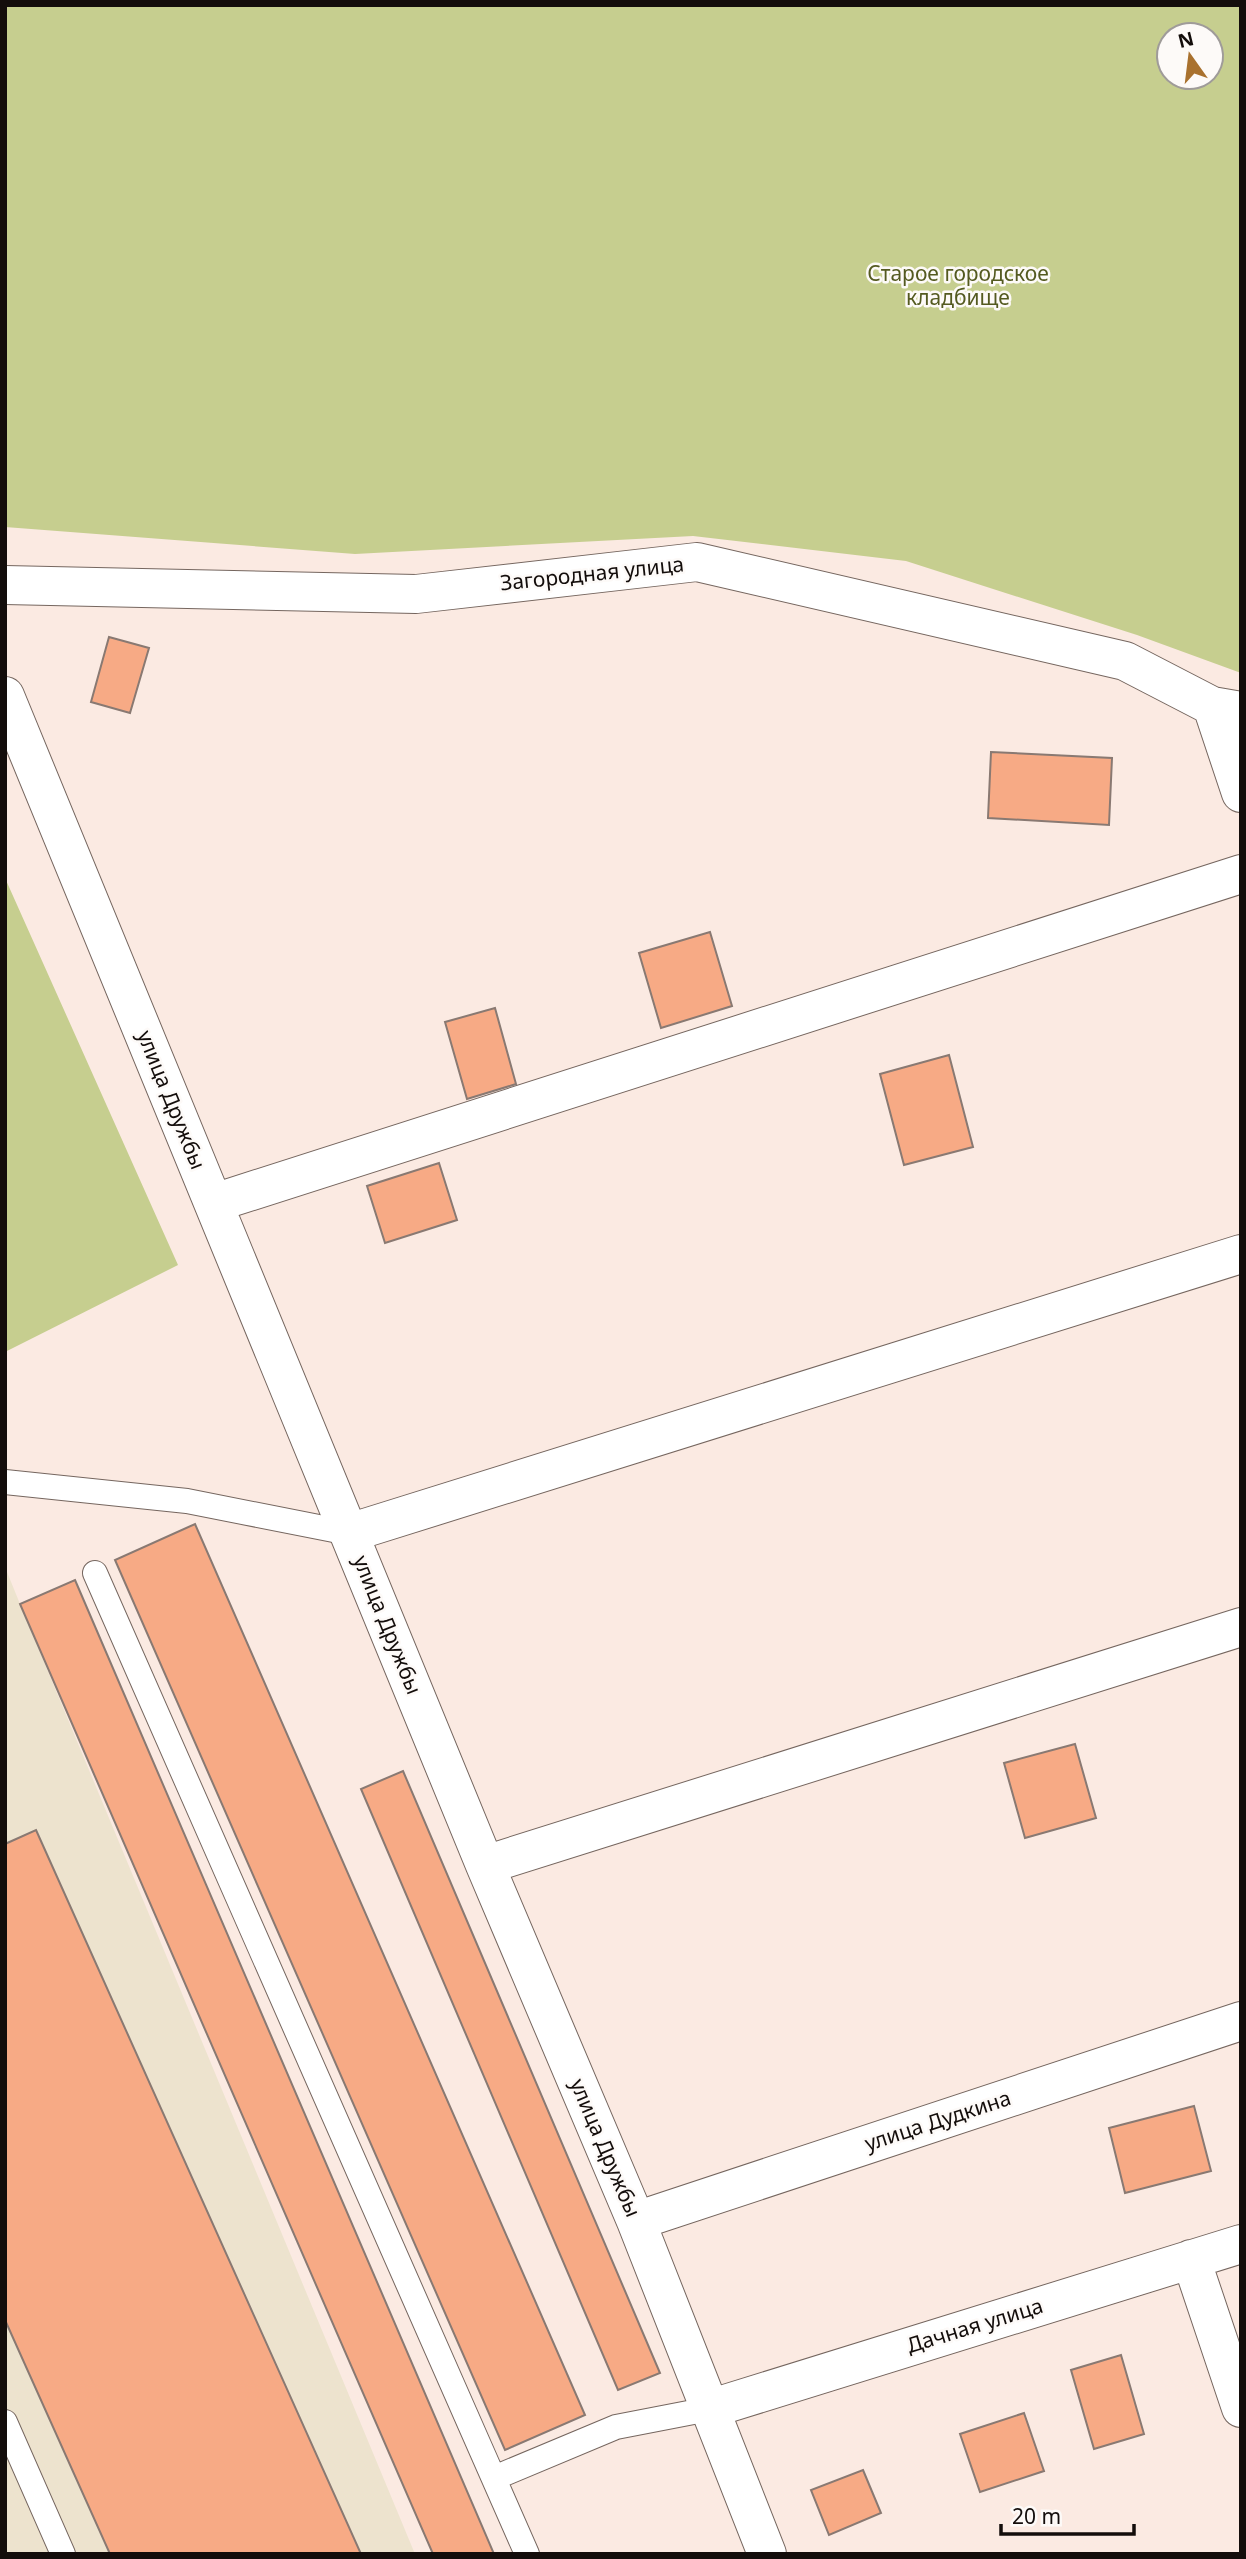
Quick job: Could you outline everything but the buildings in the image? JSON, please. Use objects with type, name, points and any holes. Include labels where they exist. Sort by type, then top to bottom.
[{"type":"street","name":"Загородная улица","points":[[5,585],[416,594],[697,562],[1125,662],[1226,708]]},
{"type":"street","name":"улица Дружбы","points":[[5,696],[485,1865],[636,2221],[767,2554]]},
{"type":"street","points":[[1226,708],[1241,793]]},
{"type":"street","points":[[214,1203],[1241,874]]},
{"type":"street","points":[[349,1533],[1241,1254]]},
{"type":"street","points":[[485,1865],[1241,1627]]},
{"type":"street","name":"улица Дудкина","points":[[636,2221],[1241,2021]]},
{"type":"street","name":"Дачная улица","points":[[709,2409],[1241,2244]]},
{"type":"street","points":[[1191,2259],[1241,2408]]},
{"type":"lane","points":[[5,1482],[187,1501],[349,1533]]},
{"type":"lane","points":[[95,1573],[527,2554]]},
{"type":"lane","points":[[494,2478],[616,2427],[709,2409]]},
{"type":"lane","points":[[5,2422],[63,2554]]},
{"type":"shaded area","points":[[5,1567],[20,1604],[415,2554],[5,2554]]},
{"type":"green space","name":"Старое городское кладбище","points":[[5,5],[1241,5],[1241,673],[1137,635],[906,561],[693,536],[355,554],[5,527]]},
{"type":"green space","points":[[5,878],[178,1265],[5,1352]]}]
